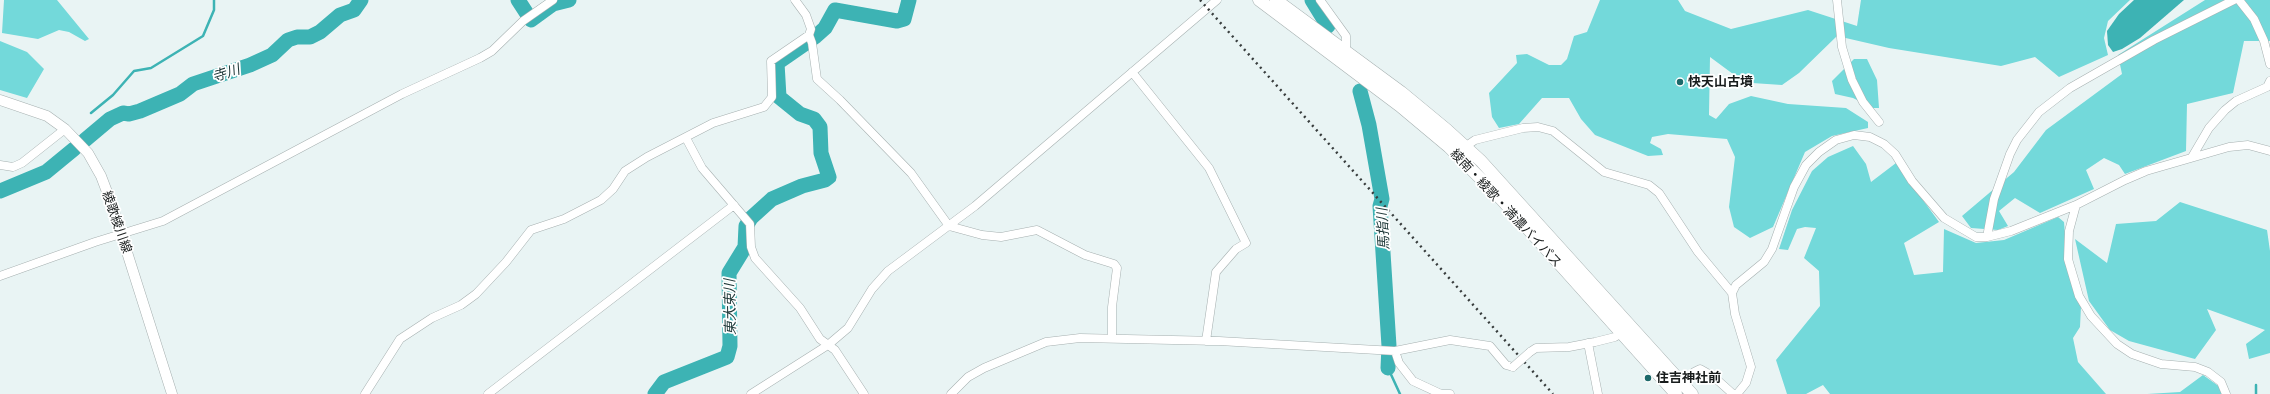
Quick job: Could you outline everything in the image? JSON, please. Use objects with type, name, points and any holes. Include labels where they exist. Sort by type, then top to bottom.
[{"type":"highway","name":"綾南・綾歌・満濃バイパス","points":[[1259,0],[1461,150],[1502,200],[1676,394]]},
{"type":"highway","name":"綾南・綾歌・満濃バイパス","points":[[1276,0],[1401,92],[1461,150],[1513,196],[1692,394]]},
{"type":"main road","name":"綾歌綾川線","points":[[0,100],[47,116],[65,129],[88,153],[101,176],[122,235],[172,394]]},
{"type":"street","points":[[0,276],[95,242],[122,235],[163,221],[402,94],[480,58],[492,51],[529,16],[553,0]]},
{"type":"street","points":[[795,0],[810,23],[810,39],[817,79],[840,100],[911,173],[949,226],[963,231],[1001,237],[1037,230],[1086,255],[1114,264],[1117,268],[1112,307],[1112,338]]},
{"type":"street","points":[[751,394],[828,345],[848,328],[872,288],[884,275],[979,202],[1217,0]]},
{"type":"street","points":[[1320,0],[1346,36],[1346,52]]},
{"type":"street","points":[[1837,0],[1842,47],[1852,80],[1863,102],[1879,122]]},
{"type":"street","points":[[1987,237],[1994,199],[2010,154],[2017,140],[2039,112],[2076,84],[2154,40],[2234,0]]},
{"type":"street","points":[[2239,0],[2254,19],[2264,41],[2270,64]]},
{"type":"street","points":[[365,394],[400,338],[432,318],[461,305],[476,294],[506,262],[531,230],[564,219],[602,200],[613,189],[625,172],[647,157],[714,123],[764,107],[772,97],[771,61],[810,39]]},
{"type":"street","points":[[1132,72],[1209,168],[1246,242],[1236,249],[1216,272],[1206,341]]},
{"type":"street","points":[[2192,157],[2209,128],[2225,110],[2236,101],[2267,87],[2270,81]]},
{"type":"street","points":[[1461,150],[1475,140],[1523,128],[1538,127],[1553,131],[1604,172],[1649,185],[1659,193],[1698,252],[1732,293],[1735,314],[1751,367],[1746,383],[1737,394]]},
{"type":"street","points":[[0,165],[9,167],[22,163],[65,129]]},
{"type":"street","points":[[1732,293],[1736,285],[1764,262],[1772,249],[1794,187],[1806,165],[1819,152],[1836,140],[1854,136],[1870,136],[1884,144],[1895,154],[1912,181],[1944,218],[1976,237],[1987,237],[2011,231],[2076,205],[2125,180],[2192,157],[2229,147],[2248,145],[2270,151]]},
{"type":"street","points":[[686,138],[702,168],[748,222],[751,248],[755,258],[800,308],[820,339],[835,350],[864,394]]},
{"type":"street","points":[[488,394],[642,274],[734,205]]},
{"type":"street","points":[[2076,205],[2069,231],[2068,259],[2079,296],[2092,316],[2117,344],[2132,354],[2161,364],[2195,367],[2208,372],[2221,382],[2226,394]]},
{"type":"street","points":[[951,394],[968,377],[984,368],[1046,342],[1060,340],[1112,338],[1206,341],[1390,351],[1450,340],[1482,343],[1490,346],[1506,365],[1512,367],[1536,348],[1588,343],[1613,338],[1621,333]]},
{"type":"street","points":[[1588,343],[1598,394]]},
{"type":"street","points":[[1390,351],[1412,381],[1441,394],[1450,394]]},
{"type":"street","points":[[1694,372],[1700,369],[1714,377],[1733,394]]},
{"type":"shaded area","points":[[4,0],[57,0],[89,39],[85,41],[69,32],[59,30],[38,39],[2,33]]},
{"type":"shaded area","points":[[1600,0],[1678,0],[1685,11],[1731,29],[1808,10],[1857,26],[1861,0],[2130,0],[2108,21],[2104,38],[2108,55],[2059,77],[2035,57],[2001,66],[1889,48],[1837,36],[1799,73],[1782,85],[1752,83],[1733,74],[1710,57],[1709,115],[1716,119],[1729,104],[1751,96],[1788,104],[1846,108],[1868,122],[1868,128],[1832,136],[1805,152],[1773,227],[1750,238],[1734,227],[1729,207],[1735,157],[1727,139],[1668,134],[1652,137],[1650,143],[1661,149],[1663,155],[1648,156],[1595,135],[1581,119],[1569,98],[1542,98],[1519,124],[1499,128],[1492,117],[1489,93],[1517,63],[1516,55],[1527,54],[1549,65],[1561,65],[1567,59],[1574,36],[1587,32]]},
{"type":"shaded area","points":[[2134,0],[2184,0],[2140,38],[2122,49],[2113,52],[2108,45],[2107,31],[2119,14]]},
{"type":"shaded area","points":[[2205,0],[2270,0],[2270,41],[2244,41],[2233,93],[2187,104],[2186,151],[2125,174],[2119,165],[2104,158],[2086,170],[2094,189],[2040,213],[2015,198],[1999,211],[2008,226],[1998,230],[1971,228],[1962,216],[2014,172],[2046,130],[2122,74],[2118,55]]},
{"type":"shaded area","points":[[0,41],[27,52],[44,69],[27,98],[0,90]]},
{"type":"shaded area","points":[[1854,59],[1867,59],[1877,80],[1879,108],[1873,108],[1853,98],[1835,94],[1832,81]]},
{"type":"shaded area","points":[[1853,146],[1866,164],[1871,182],[1896,163],[1939,222],[1904,243],[1914,275],[1943,272],[1944,229],[1976,243],[2004,240],[2058,217],[2064,222],[2068,273],[2081,306],[2080,327],[2073,338],[2078,362],[2106,394],[1830,394],[1823,385],[1806,394],[1787,394],[1776,360],[1820,306],[1819,271],[1804,258],[1816,228],[1805,227],[1797,229],[1788,250],[1779,249],[1792,210],[1812,171],[1828,157]]},
{"type":"shaded area","points":[[2180,202],[2267,230],[2270,251],[2270,353],[2249,359],[2246,344],[2265,330],[2207,309],[2216,330],[2195,359],[2129,341],[2110,330],[2089,301],[2075,239],[2107,263],[2116,224],[2156,221]]},
{"type":"shaded area","points":[[2203,375],[2220,387],[2223,394],[2147,394],[2180,392]]},
{"type":"waterway","points":[[91,113],[113,95],[134,71],[151,68],[203,36],[214,10],[214,0]]},
{"type":"waterway","name":"寺川","points":[[85,140],[110,119],[123,113],[129,114],[140,111],[180,94],[193,84],[250,65],[272,55],[288,40],[297,37],[310,37],[320,32],[340,15],[354,10],[361,0]]},
{"type":"waterway","name":"寺川","points":[[518,0],[531,20],[553,4],[569,0]]},
{"type":"waterway","name":"東大束川","points":[[655,394],[664,382],[727,357],[730,346],[729,273],[745,247],[746,226],[751,218],[772,199],[802,186],[825,180],[829,177],[821,153],[820,127],[814,119],[800,114],[779,97],[777,63],[825,28],[835,10],[897,21],[904,19],[909,0]]},
{"type":"waterway","name":"馬指川","points":[[1312,0],[1328,26]]},
{"type":"waterway","name":"馬指川","points":[[1360,91],[1369,125],[1382,199],[1380,206],[1389,346],[1388,368]]},
{"type":"waterway","name":"寺川","points":[[0,191],[46,172],[74,149]]},
{"type":"waterway","points":[[1388,368],[1400,394]]},
{"type":"waterway","points":[[2256,385],[2256,394]]},
{"type":"tunnel","points":[[1683,394],[1694,372]]},
{"type":"railway","points":[[1200,0],[1553,394]]},
{"type":"place","name":"快天山古墳","points":[[1680,82]]},
{"type":"place","name":"住吉神社前","points":[[1648,378]]}]
